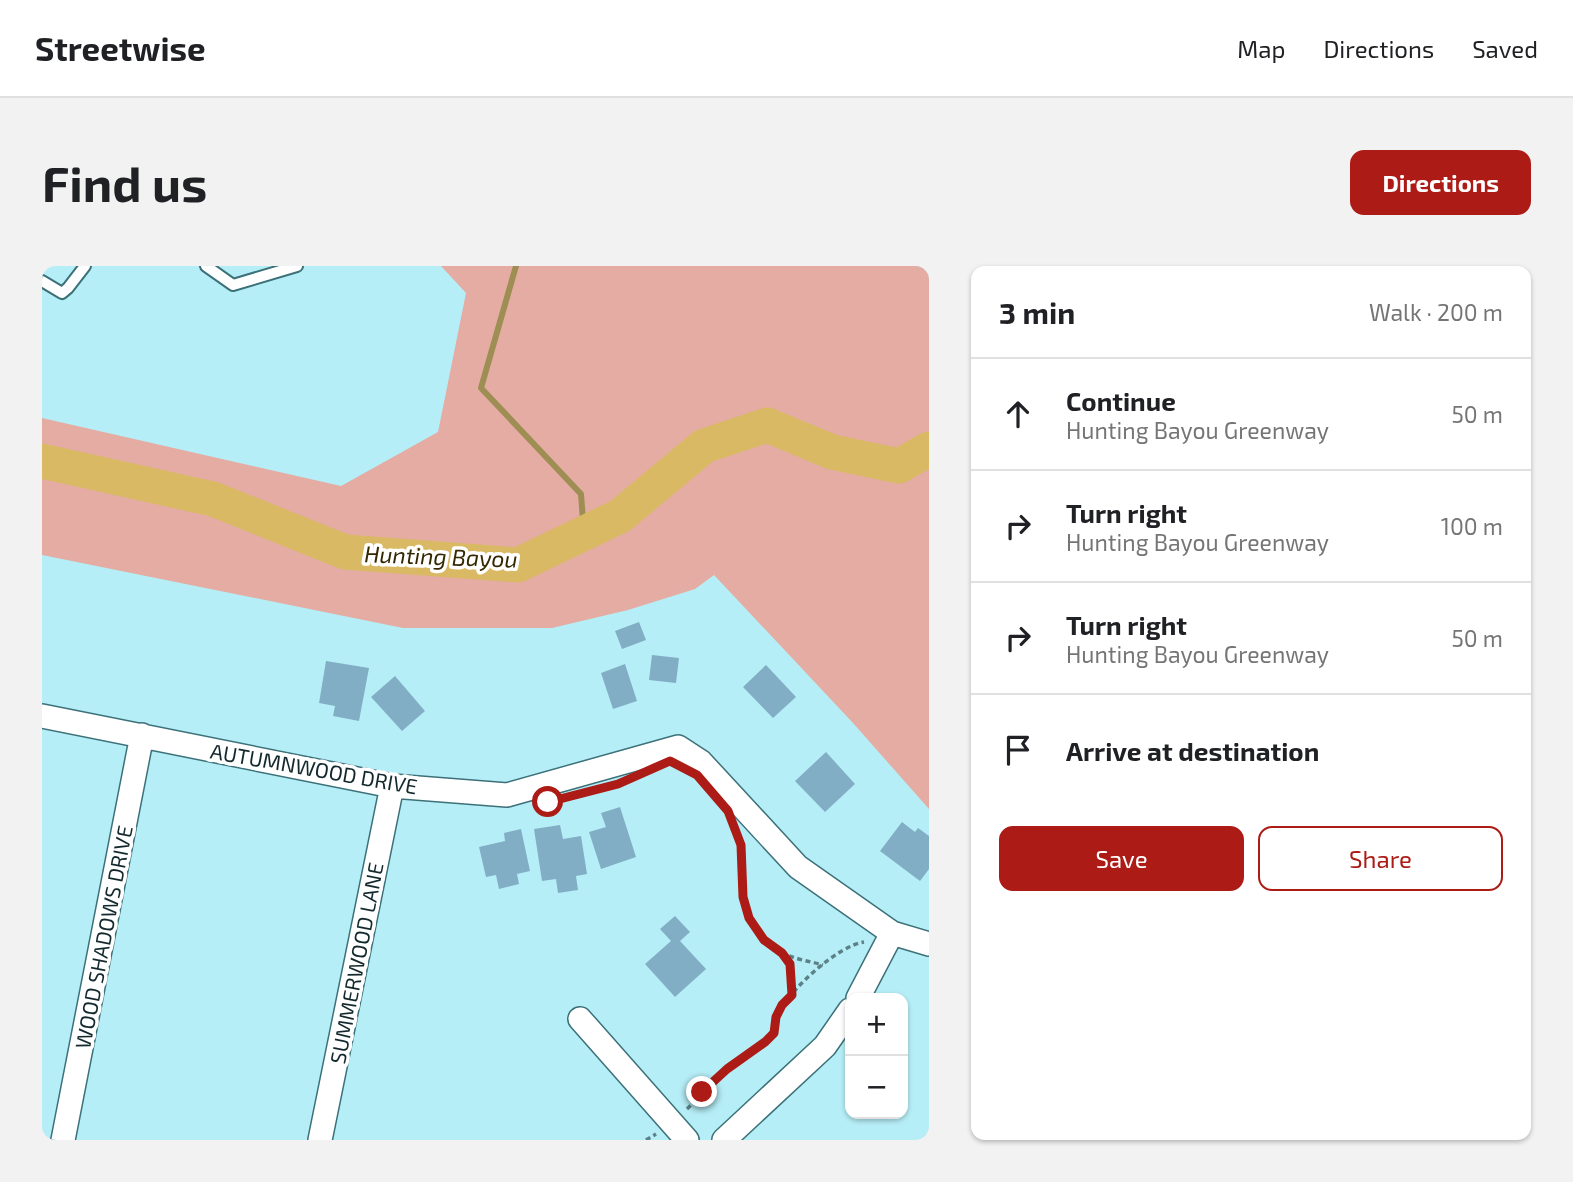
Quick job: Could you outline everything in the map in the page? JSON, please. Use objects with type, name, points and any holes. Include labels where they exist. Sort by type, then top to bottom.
[{"type":"street","name":"AUTUMNWOOD DRIVE","points":[[42,716],[392,786],[507,795],[678,747],[701,762],[799,867],[890,938],[929,944]]},
{"type":"street","name":"WOOD SHADOWS DRIVE","points":[[63,1140],[142,735]]},
{"type":"street","name":"SUMMERWOOD LANE","points":[[320,1140],[392,786]]},
{"type":"street","points":[[861,993],[890,938]]},
{"type":"street","points":[[724,1140],[825,1046],[845,1017]]},
{"type":"street","points":[[580,1019],[687,1140]]},
{"type":"lane","points":[[42,281],[62,293],[85,266]]},
{"type":"lane","points":[[206,266],[233,285],[297,266]]},
{"type":"path","points":[[734,827],[741,845],[743,897],[749,918],[764,940],[782,953],[790,964],[792,995]]},
{"type":"path","points":[[682,1113],[727,1069],[774,1033],[776,1017],[782,1005],[822,965],[855,944],[890,938]]},
{"type":"path","points":[[782,953],[822,965]]},
{"type":"shaded area","points":[[441,266],[929,266],[929,809],[853,723],[714,575],[695,589],[628,610],[552,628],[403,628],[42,555],[42,418],[341,486],[438,432],[466,293]]},
{"type":"building","points":[[639,622],[646,640],[622,649],[615,631]]},
{"type":"building","points":[[652,655],[679,658],[676,683],[649,680]]},
{"type":"building","points":[[326,661],[369,668],[359,721],[333,716],[335,706],[319,703]]},
{"type":"building","points":[[625,664],[637,701],[613,709],[601,673]]},
{"type":"building","points":[[766,665],[796,697],[773,718],[743,687]]},
{"type":"building","points":[[395,676],[425,711],[402,731],[371,697]]},
{"type":"building","points":[[826,752],[855,784],[825,812],[795,781]]},
{"type":"building","points":[[620,807],[636,857],[601,869],[589,832],[606,827],[601,813]]},
{"type":"building","points":[[902,822],[915,832],[918,828],[929,836],[929,869],[920,881],[880,851]]},
{"type":"building","points":[[560,825],[563,839],[581,836],[587,874],[576,876],[578,890],[558,893],[556,879],[542,881],[534,829]]},
{"type":"building","points":[[521,829],[530,871],[517,874],[519,884],[499,889],[496,875],[486,877],[479,847],[505,841],[504,833]]},
{"type":"building","points":[[675,916],[690,932],[680,941],[706,969],[675,997],[645,964],[671,941],[660,929]]},
{"type":"waterway","points":[[516,266],[481,388],[581,494],[584,534]]},
{"type":"waterway","name":"Hunting Bayou","points":[[42,461],[213,499],[345,552],[518,565],[620,516],[704,446],[767,425],[832,452],[899,466],[929,449]]},
{"type":"route","points":[[548,802],[618,784],[670,761],[697,775],[728,811],[741,845],[740,872],[749,918],[764,940],[782,953],[790,964],[792,995],[782,1005],[776,1017],[774,1033],[702,1092]]}]
